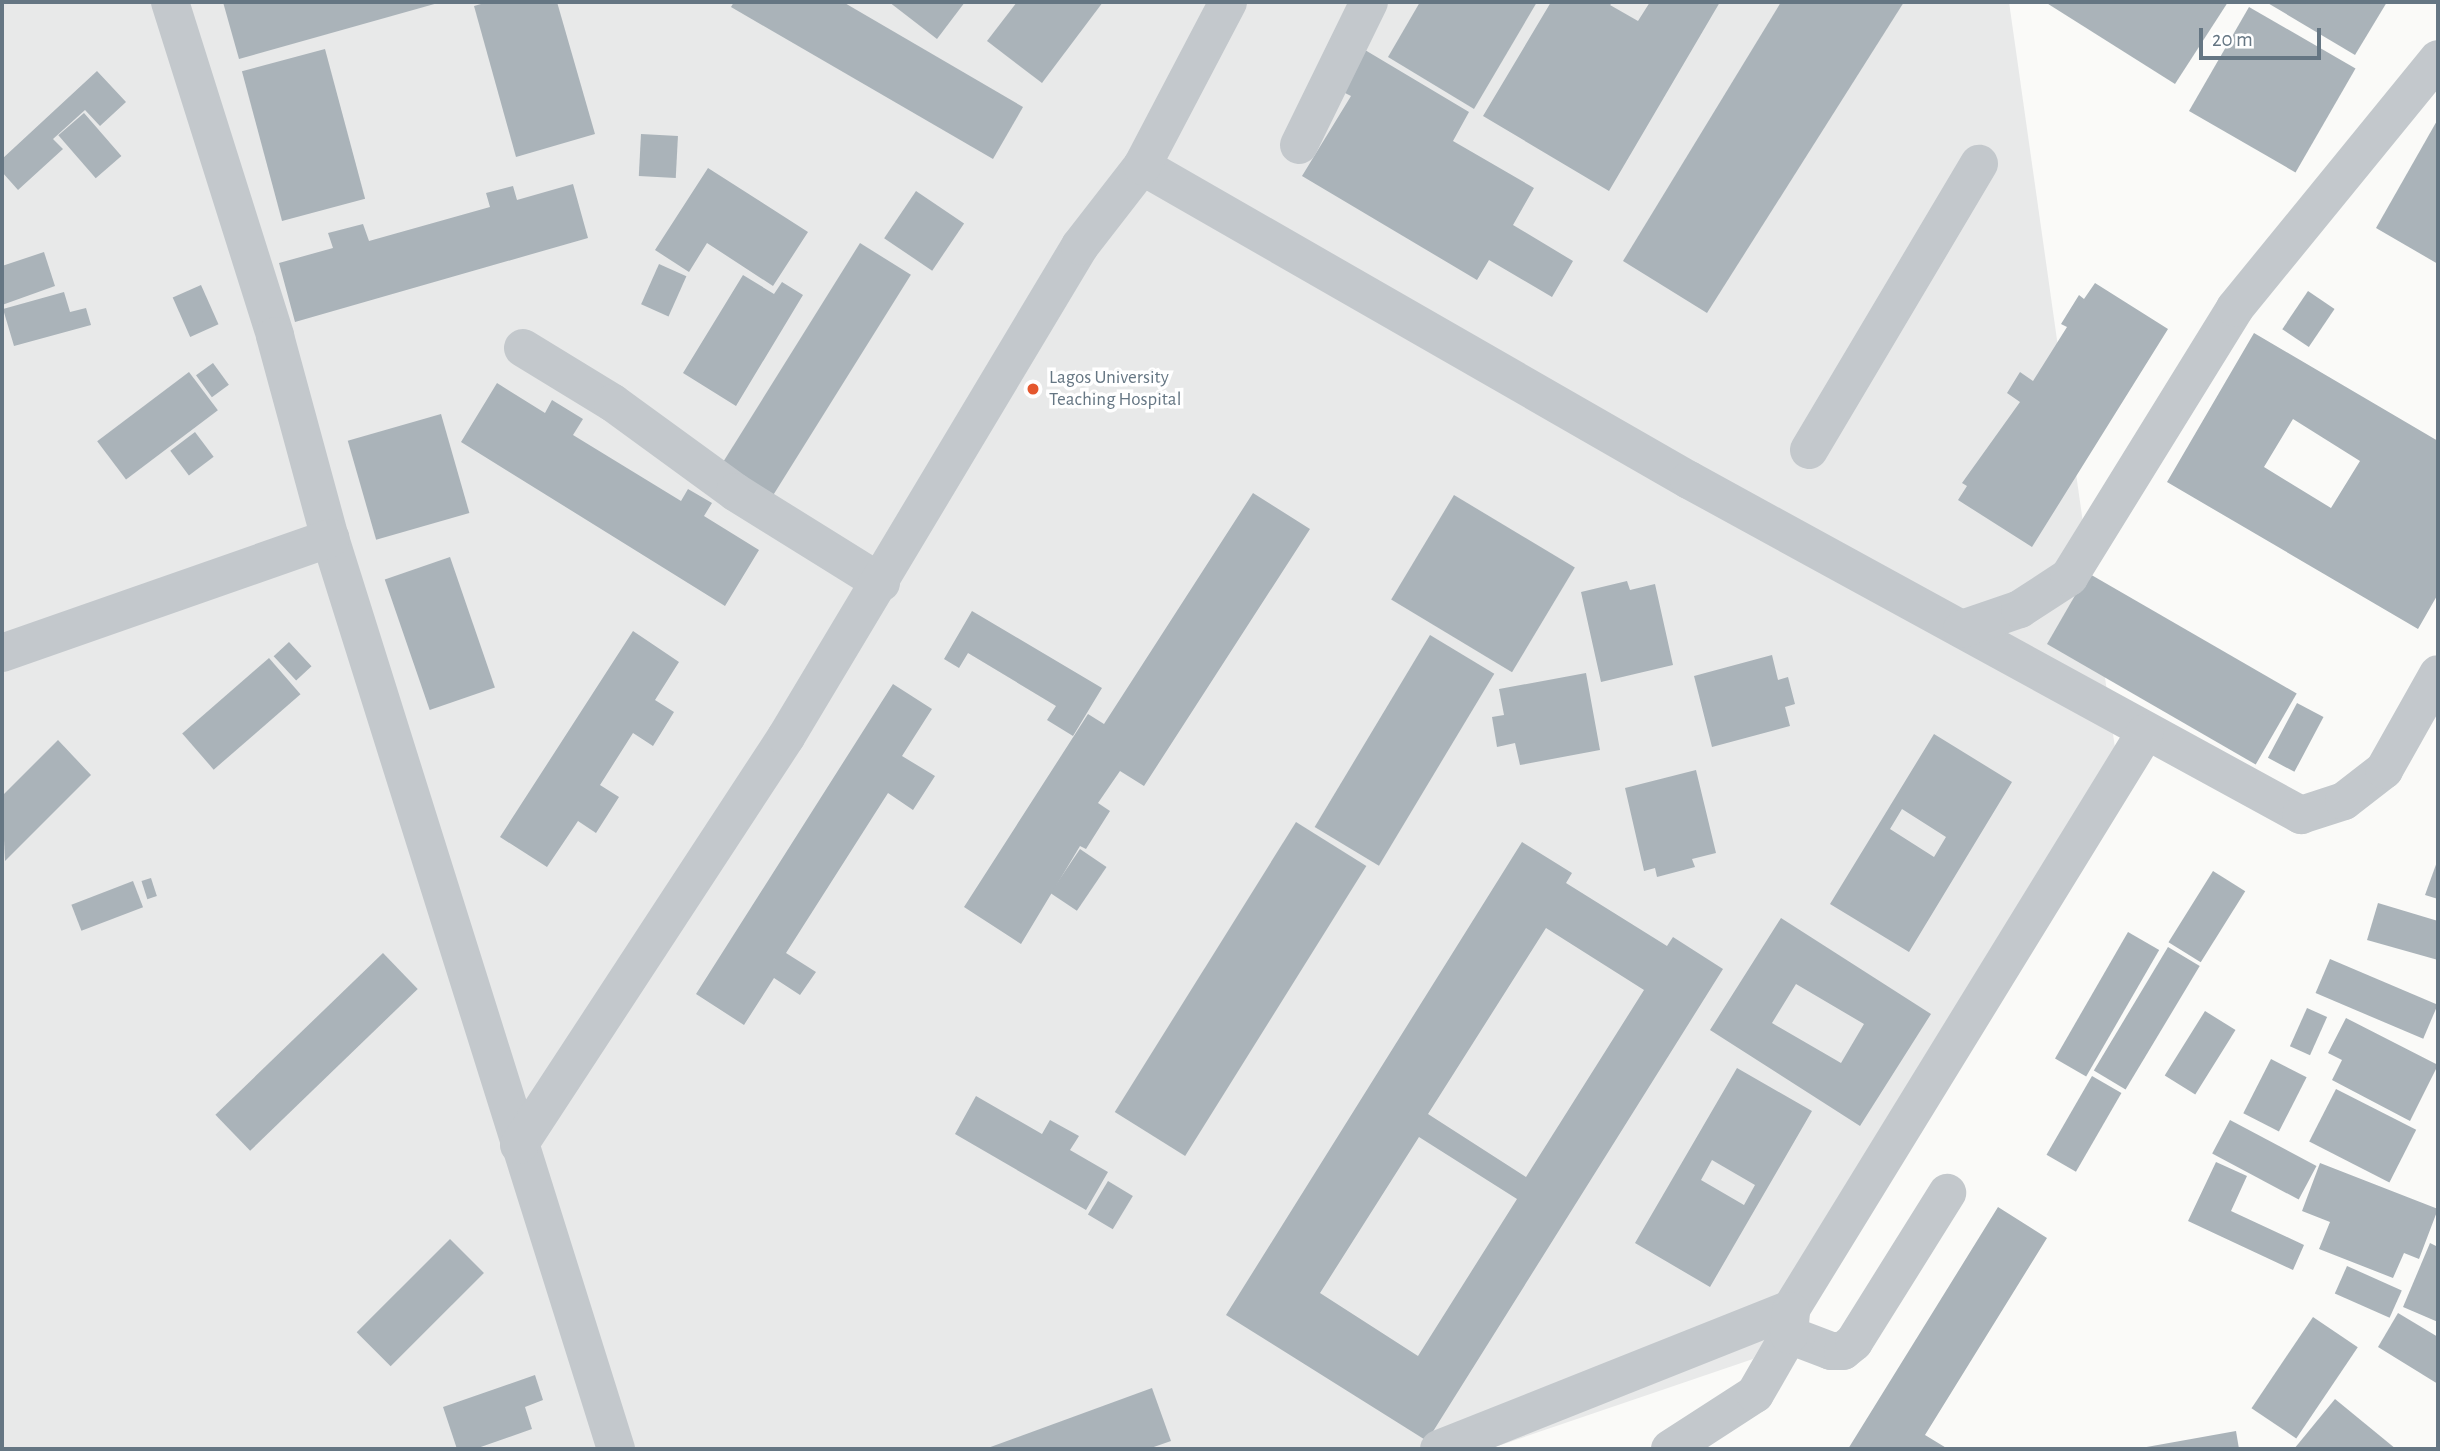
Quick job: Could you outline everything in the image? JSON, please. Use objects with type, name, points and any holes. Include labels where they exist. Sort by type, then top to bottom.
[{"type":"street","points":[[170,2],[275,335],[330,537],[615,1449]]},
{"type":"street","points":[[519,1145],[786,737],[881,583],[1022,338],[1080,246],[1142,166],[1228,2]]},
{"type":"street","points":[[1299,145],[1368,2]]},
{"type":"street","points":[[1962,629],[2020,609],[2068,577],[2235,308],[2438,59]]},
{"type":"street","points":[[1809,450],[1979,164]]},
{"type":"street","points":[[1142,166],[1689,480],[1962,629],[2145,733],[2301,815],[2344,801],[2384,769],[2438,674]]},
{"type":"street","points":[[523,348],[613,403],[735,492],[881,583]]},
{"type":"street","points":[[2,653],[330,537]]},
{"type":"street","points":[[1670,1449],[1755,1394],[1790,1322],[2145,733]]},
{"type":"street","points":[[1790,1322],[1831,1351],[1843,1351],[1854,1342],[1947,1193]]},
{"type":"street","points":[[1439,1449],[1790,1322]]},
{"type":"shaded area","name":"Lagos University Teaching Hospital","points":[[2,2],[2009,2],[2119,776],[1753,1359],[1489,1449],[2,1449]]},
{"type":"building","points":[[223,2],[438,2],[438,3],[239,59]]},
{"type":"building","points":[[488,2],[557,2],[595,134],[516,157],[474,6]]},
{"type":"building","points":[[734,2],[843,2],[1023,107],[993,159],[731,7]]},
{"type":"building","points":[[889,2],[965,2],[937,39]]},
{"type":"building","points":[[1017,2],[1103,2],[1042,83],[987,41]]},
{"type":"building","points":[[1420,2],[1537,2],[1474,109],[1388,57]]},
{"type":"building","points":[[1551,2],[1613,2],[1610,5],[1638,21],[1650,2],[1720,2],[1609,191],[1483,116]]},
{"type":"building","points":[[1781,2],[1904,2],[1707,313],[1623,261]]},
{"type":"building","points":[[2045,2],[2228,2],[2175,84]]},
{"type":"building","points":[[2266,2],[2387,2],[2355,55]]},
{"type":"building","points":[[2249,7],[2356,68],[2296,172],[2189,111]]},
{"type":"building","points":[[325,49],[365,199],[282,221],[242,71]]},
{"type":"building","points":[[1365,50],[1469,112],[1453,141],[1534,188],[1513,225],[1573,261],[1552,297],[1489,260],[1477,280],[1302,176],[1351,96],[1341,91]]},
{"type":"building","points":[[97,71],[126,102],[100,126],[85,110],[53,139],[63,149],[18,190],[2,172],[2,159]]},
{"type":"building","points":[[84,113],[121,156],[96,178],[58,135]]},
{"type":"building","points":[[2438,119],[2438,264],[2376,228]]},
{"type":"building","points":[[641,134],[678,136],[676,178],[639,176]]},
{"type":"building","points":[[708,168],[808,232],[773,286],[707,243],[689,272],[655,250]]},
{"type":"building","points":[[573,184],[588,238],[295,322],[279,263],[333,248],[328,233],[363,224],[369,241],[490,207],[486,193],[513,186],[517,200]]},
{"type":"building","points":[[916,191],[964,223],[932,271],[884,238]]},
{"type":"building","points":[[860,243],[911,275],[769,502],[718,470]]},
{"type":"building","points":[[44,252],[55,286],[2,305],[2,266]]},
{"type":"building","points":[[659,264],[686,276],[669,316],[641,304]]},
{"type":"building","points":[[743,275],[774,294],[782,282],[803,295],[736,406],[683,373]]},
{"type":"building","points":[[2095,283],[2168,329],[2032,547],[1958,500],[1967,486],[1962,483],[2020,402],[2007,393],[2020,372],[2033,381],[2067,327],[2061,324],[2079,295],[2084,299]]},
{"type":"building","points":[[201,285],[218,324],[190,337],[173,298]]},
{"type":"building","points":[[2308,291],[2335,309],[2309,347],[2282,329]]},
{"type":"building","points":[[64,292],[70,312],[86,308],[91,325],[14,346],[3,309]]},
{"type":"building","points":[[2254,333],[2438,441],[2438,594],[2418,629],[2167,482]],"holes":[[[2293,419],[2360,461],[2331,508],[2264,467]]]},
{"type":"building","points":[[213,363],[229,385],[212,397],[196,375]]},
{"type":"building","points":[[189,372],[218,410],[126,480],[97,441]]},
{"type":"building","points":[[497,383],[545,413],[552,400],[583,419],[573,435],[681,501],[688,489],[712,503],[704,516],[759,550],[725,606],[461,442]]},
{"type":"building","points":[[441,414],[469,513],[376,540],[348,441]]},
{"type":"building","points":[[195,432],[214,457],[189,475],[170,451]]},
{"type":"building","points":[[1253,493],[1310,529],[1144,786],[1120,771],[1098,803],[1110,811],[1086,849],[1080,846],[1021,944],[964,907],[1088,714],[1104,724]]},
{"type":"building","points":[[1454,495],[1575,568],[1512,672],[1391,600]]},
{"type":"building","points":[[450,557],[495,687],[430,710],[385,579]]},
{"type":"building","points":[[2088,573],[2297,694],[2256,765],[2047,644]]},
{"type":"building","points":[[1627,581],[1630,590],[1655,584],[1673,665],[1601,682],[1581,592]]},
{"type":"building","points":[[972,611],[1102,688],[1073,736],[1047,720],[1056,706],[968,653],[959,668],[944,659]]},
{"type":"building","points":[[633,631],[679,662],[655,700],[674,712],[653,746],[633,733],[600,785],[619,797],[596,833],[578,821],[547,867],[500,837]]},
{"type":"building","points":[[1430,635],[1494,674],[1379,866],[1315,827]]},
{"type":"building","points":[[289,642],[312,666],[296,680],[274,656]]},
{"type":"building","points":[[1772,655],[1778,680],[1788,677],[1795,704],[1785,707],[1790,726],[1712,747],[1694,676]]},
{"type":"building","points":[[269,658],[300,694],[214,770],[182,733]]},
{"type":"building","points":[[1586,673],[1600,750],[1520,765],[1515,743],[1497,747],[1492,717],[1504,715],[1499,689]]},
{"type":"building","points":[[893,684],[932,709],[902,756],[935,776],[913,810],[888,793],[786,953],[816,972],[800,995],[774,978],[744,1025],[696,994]]},
{"type":"building","points":[[2297,703],[2323,717],[2294,772],[2268,758]]},
{"type":"building","points":[[1934,734],[2012,782],[1909,952],[1830,904]],"holes":[[[1902,809],[1946,837],[1934,857],[1890,829]]]},
{"type":"building","points":[[58,740],[91,775],[5,861],[2,796]]},
{"type":"building","points":[[1696,770],[1716,853],[1692,859],[1695,867],[1657,877],[1655,868],[1644,871],[1625,788]]},
{"type":"building","points":[[1296,822],[1366,866],[1185,1156],[1115,1112]]},
{"type":"building","points":[[1522,842],[1572,873],[1566,883],[1667,946],[1673,937],[1723,969],[1427,1441],[1226,1315]],"holes":[[[1546,928],[1644,990],[1526,1177],[1428,1114]],[[1419,1137],[1517,1199],[1418,1356],[1320,1293]]]},
{"type":"building","points":[[1080,849],[1107,867],[1077,911],[1050,893]]},
{"type":"building","points":[[2438,859],[2438,899],[2425,895]]},
{"type":"building","points":[[2213,871],[2245,891],[2201,962],[2168,942]]},
{"type":"building","points":[[151,878],[157,896],[147,899],[141,881]]},
{"type":"building","points":[[133,881],[143,907],[81,931],[71,905]]},
{"type":"building","points":[[2378,903],[2438,921],[2438,960],[2367,940]]},
{"type":"building","points":[[1781,918],[1931,1014],[1860,1126],[1710,1030]],"holes":[[[1796,984],[1864,1024],[1841,1063],[1772,1023]]]},
{"type":"building","points":[[2128,932],[2159,950],[2086,1076],[2055,1058]]},
{"type":"building","points":[[2168,947],[2200,966],[2126,1089],[2094,1070]]},
{"type":"building","points":[[383,953],[418,989],[250,1151],[215,1115]]},
{"type":"building","points":[[2330,959],[2438,1005],[2423,1039],[2316,993]]},
{"type":"building","points":[[2307,1008],[2327,1017],[2310,1055],[2290,1046]]},
{"type":"building","points":[[2205,1011],[2236,1030],[2195,1095],[2165,1075]]},
{"type":"building","points":[[2346,1018],[2438,1065],[2410,1121],[2332,1080],[2342,1060],[2328,1053]]},
{"type":"building","points":[[2271,1059],[2307,1077],[2279,1132],[2243,1113]]},
{"type":"building","points":[[1737,1068],[1812,1111],[1710,1287],[1635,1243]],"holes":[[[1712,1160],[1755,1185],[1744,1205],[1701,1180]]]},
{"type":"building","points":[[2092,1076],[2121,1093],[2076,1172],[2046,1155]]},
{"type":"building","points":[[2336,1089],[2416,1130],[2389,1182],[2309,1142]]},
{"type":"building","points":[[976,1096],[1042,1134],[1050,1120],[1079,1136],[1070,1150],[1108,1172],[1086,1210],[955,1134]]},
{"type":"building","points":[[2230,1120],[2317,1166],[2299,1200],[2212,1154]]},
{"type":"building","points":[[2216,1162],[2247,1176],[2231,1211],[2304,1245],[2293,1270],[2188,1221]]},
{"type":"building","points":[[2320,1163],[2438,1209],[2419,1259],[2404,1253],[2393,1278],[2319,1249],[2330,1222],[2302,1211]]},
{"type":"building","points":[[1108,1181],[1133,1196],[1113,1229],[1088,1214]]},
{"type":"building","points":[[1998,1207],[2047,1238],[1925,1435],[1948,1449],[1848,1449]]},
{"type":"building","points":[[450,1239],[484,1273],[391,1366],[357,1332]]},
{"type":"building","points":[[2430,1243],[2438,1247],[2438,1322],[2403,1307]]},
{"type":"building","points":[[2347,1266],[2402,1290],[2390,1318],[2335,1293]]},
{"type":"building","points":[[2398,1313],[2438,1337],[2438,1384],[2378,1347]]},
{"type":"building","points":[[2313,1317],[2358,1347],[2296,1438],[2251,1408]]},
{"type":"building","points":[[535,1375],[543,1400],[525,1407],[532,1429],[475,1449],[457,1449],[443,1407]]},
{"type":"building","points":[[1152,1388],[1171,1441],[1148,1449],[985,1449]]},
{"type":"building","points":[[2335,1399],[2396,1449],[2294,1449]]},
{"type":"building","points":[[2236,1431],[2239,1449],[2141,1449],[2141,1448]]},
{"type":"place","name":"Lagos University Teaching Hospital","points":[[1033,389]]}]
